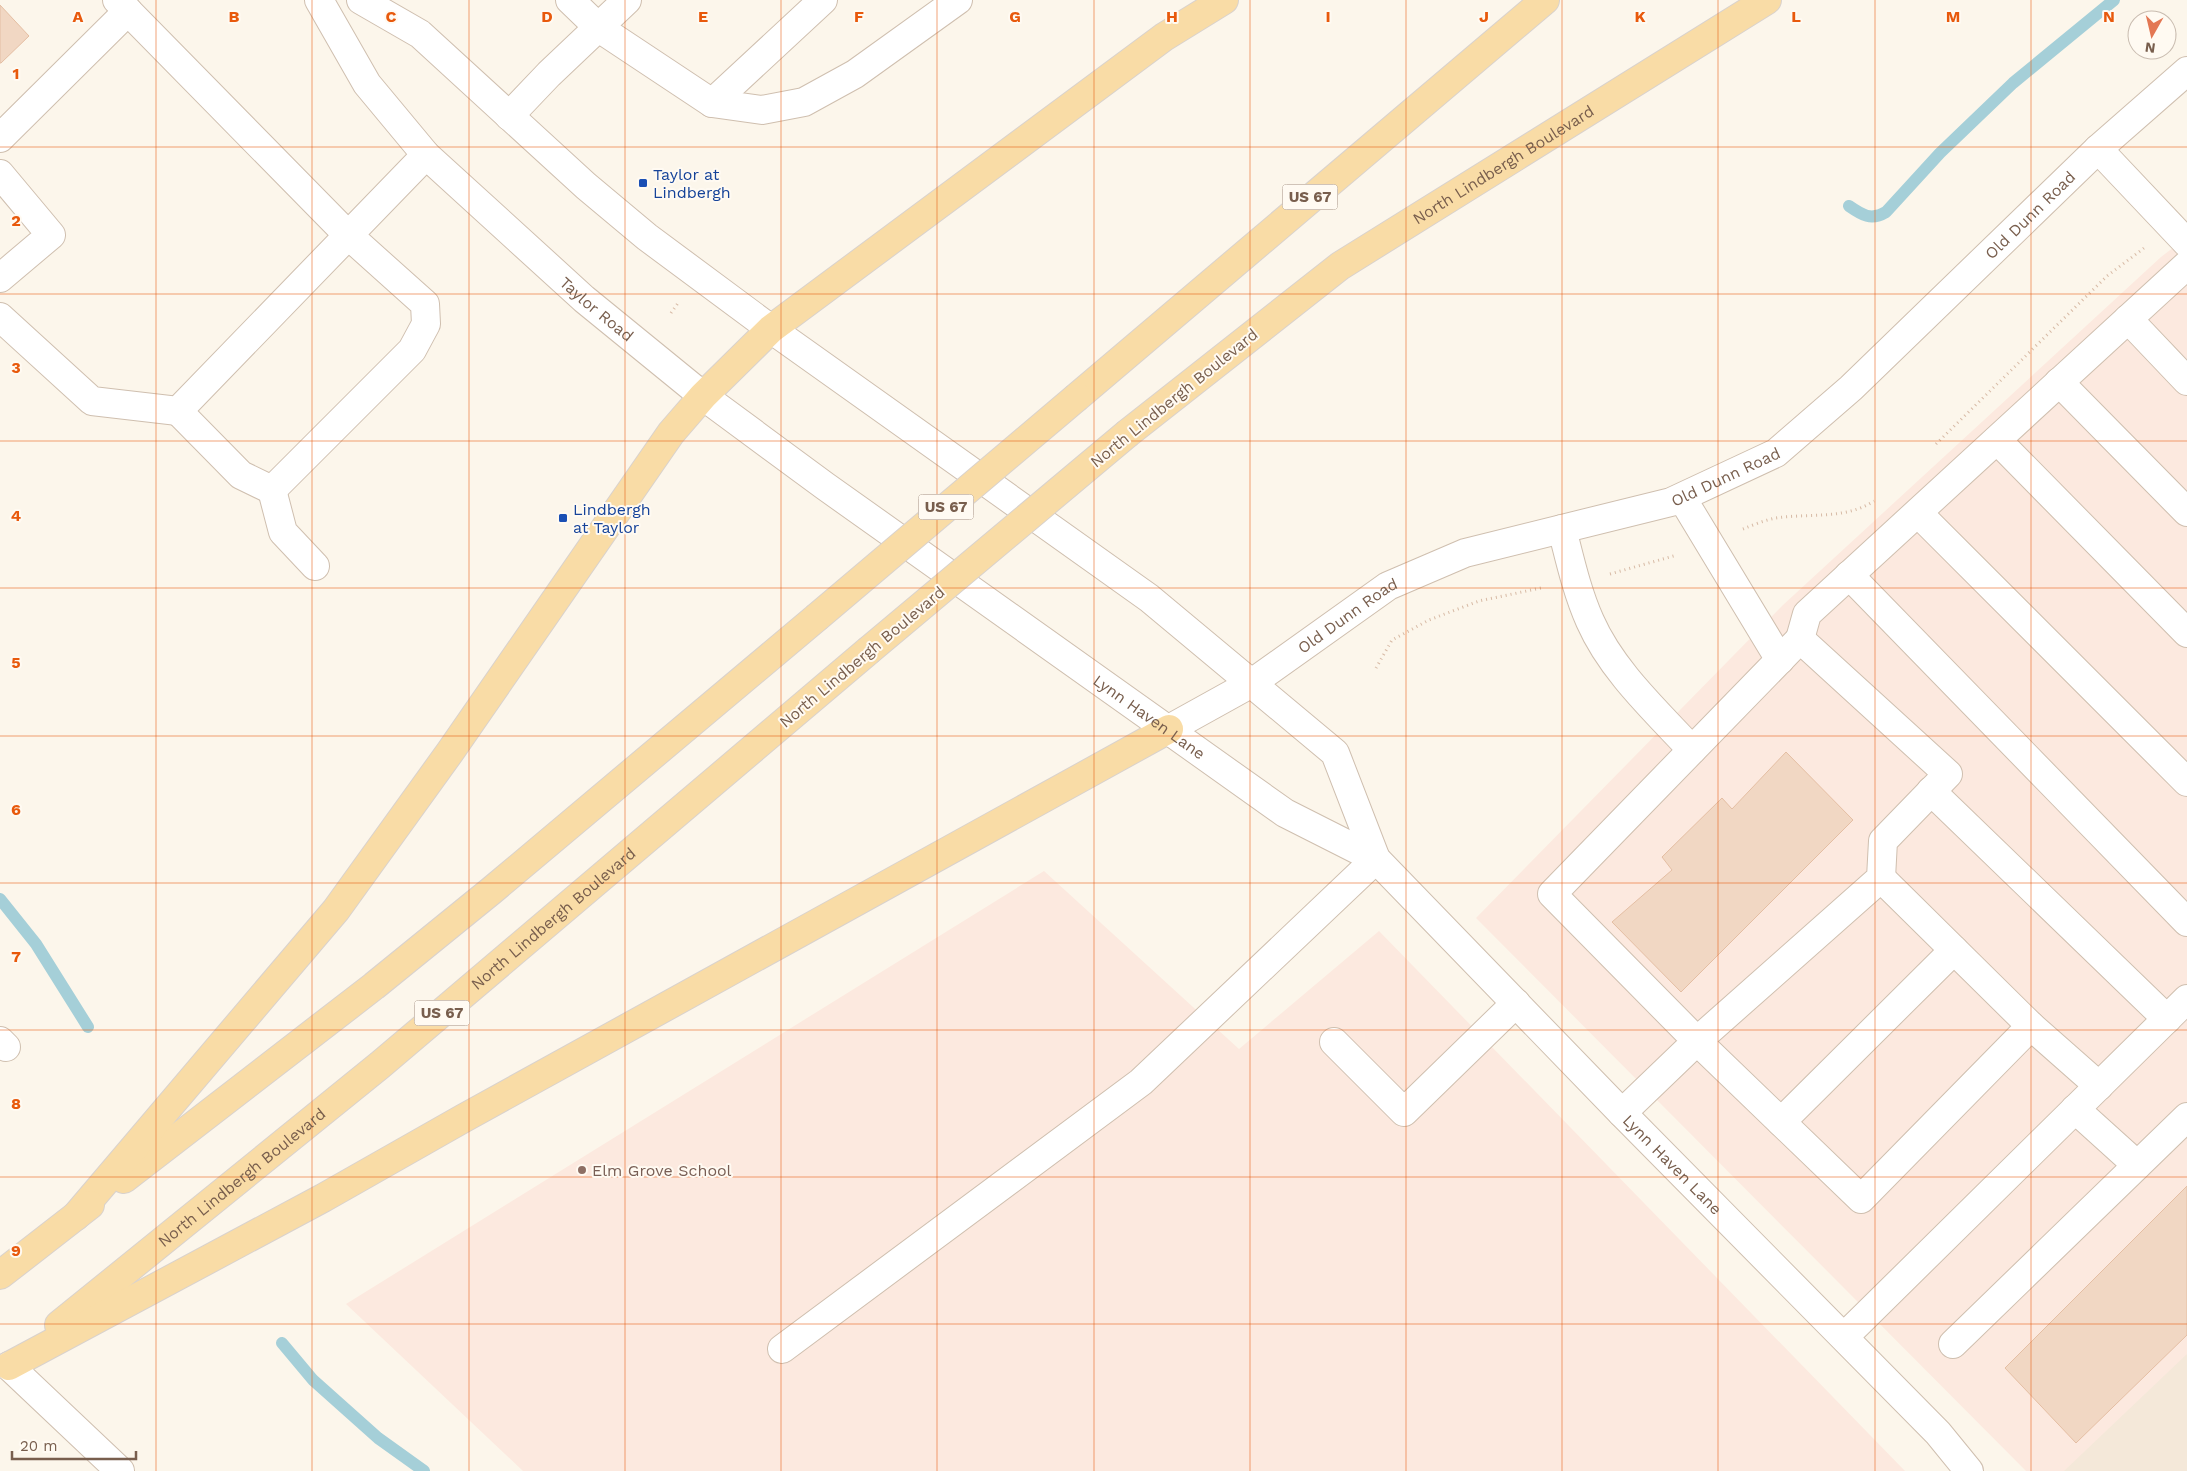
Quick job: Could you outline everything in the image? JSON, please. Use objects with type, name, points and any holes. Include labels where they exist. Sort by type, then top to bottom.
[{"type":"main road","points":[[76,1216],[336,910],[450,752],[671,433],[703,396],[771,329],[1164,37],[1224,0]]},
{"type":"main road","name":"US 67","points":[[0,1275],[255,1076],[374,986],[469,909],[816,618],[1545,0]]},
{"type":"main road","name":"North Lindbergh Boulevard","points":[[4,1369],[380,1065],[1128,433],[1340,266],[1768,0]]},
{"type":"main road","points":[[4,1369],[323,1198],[464,1118],[1169,729]]},
{"type":"street","name":"Taylor Road","points":[[319,0],[367,84],[426,155],[584,299],[703,396],[932,561]]},
{"type":"street","points":[[361,0],[420,34],[586,186],[647,237],[771,329]]},
{"type":"street","points":[[570,0],[599,28],[712,103],[762,110],[804,102],[855,74],[958,0]]},
{"type":"street","points":[[509,116],[549,74],[627,0]]},
{"type":"street","points":[[712,103],[823,0]]},
{"type":"street","points":[[0,138],[122,5],[348,235],[425,304],[426,324],[412,350],[272,490]]},
{"type":"street","name":"Old Dunn Road","points":[[1169,729],[1252,683],[1388,586],[1465,553],[1671,502],[1776,453],[1851,388],[2098,149],[2187,71]]},
{"type":"street","points":[[2098,149],[2187,243]]},
{"type":"street","points":[[178,411],[426,155]]},
{"type":"street","points":[[0,174],[51,235],[0,278]]},
{"type":"street","points":[[2031,1026],[1861,1199],[1697,1041],[1552,894],[1800,640],[1807,614],[2187,265]]},
{"type":"street","points":[[0,318],[92,401],[178,411],[240,475],[272,490]]},
{"type":"street","points":[[2128,319],[2187,381]]},
{"type":"street","name":"Lynn Haven Lane","points":[[771,329],[1149,598],[1335,753],[1376,859]]},
{"type":"street","points":[[2059,382],[2187,512]]},
{"type":"street","points":[[1997,440],[2187,633]]},
{"type":"street","points":[[272,490],[283,532],[315,566]]},
{"type":"street","points":[[1682,498],[1780,660]]},
{"type":"street","points":[[1918,513],[2187,782]]},
{"type":"street","points":[[1562,529],[1576,581],[1590,622],[1612,659],[1638,691],[1692,750]]},
{"type":"street","name":"Lynn Haven Lane","points":[[932,561],[1285,813],[1376,859],[1622,1113],[1938,1433],[1968,1471]]},
{"type":"street","points":[[1849,575],[2187,922]]},
{"type":"street","points":[[1622,1113],[1697,1041],[1881,878],[1882,841],[1948,774],[1800,640]]},
{"type":"street","points":[[1931,791],[2167,1019]]},
{"type":"street","points":[[782,1349],[1141,1082],[1376,859]]},
{"type":"street","points":[[1881,878],[2031,1026],[2099,1086]]},
{"type":"street","points":[[1781,1122],[1954,950]]},
{"type":"street","points":[[1844,1338],[2187,999]]},
{"type":"street","points":[[1334,1042],[1404,1112],[1516,1003]]},
{"type":"street","points":[[2076,1109],[2138,1165]]},
{"type":"street","points":[[1952,1344],[2187,1117]]},
{"type":"street","points":[[4,1369],[120,1471]]},
{"type":"path","points":[[1933,447],[2107,276],[2133,257]]},
{"type":"path","points":[[1748,527],[1775,518],[1845,513],[1865,507],[1878,498]]},
{"type":"path","points":[[1617,572],[1669,558]]},
{"type":"path","points":[[1376,668],[1392,640],[1429,620],[1479,601],[1537,589]]},
{"type":"shaded area","points":[[2187,237],[2187,1354],[2064,1471],[2026,1471],[1476,918],[1783,605],[2161,257]]},
{"type":"shaded area","points":[[1044,871],[1239,1049],[1379,931],[1905,1471],[523,1471],[346,1304]]},
{"type":"shaded area","points":[[2187,1347],[2187,1471],[2059,1471]]},
{"type":"building","points":[[0,5],[29,36],[1,63],[0,63]]},
{"type":"building","points":[[1786,752],[1853,820],[1681,992],[1612,922],[1672,870],[1662,857],[1722,798],[1732,809]]},
{"type":"building","points":[[2187,1186],[2187,1335],[2076,1443],[2005,1368]]},
{"type":"waterway","points":[[1849,206],[1867,216],[1881,215],[1886,212],[1940,153],[2013,83],[2114,0]]},
{"type":"waterway","points":[[0,899],[36,944],[88,1027]]},
{"type":"waterway","points":[[282,1343],[313,1380],[378,1438],[424,1471]]},
{"type":"place","name":"Taylor at Lindbergh","points":[[643,183]]},
{"type":"place","name":"Lindbergh at Taylor","points":[[563,518]]},
{"type":"place","name":"Elm Grove School","points":[[582,1170]]}]
